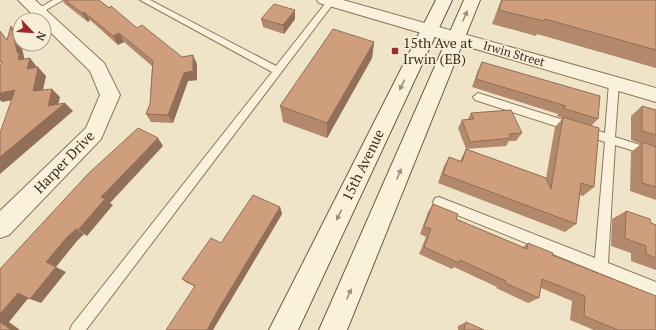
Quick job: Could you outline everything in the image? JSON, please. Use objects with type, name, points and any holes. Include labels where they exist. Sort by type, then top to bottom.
[{"type":"main road","name":"Irwin Street","points":[[329,0],[656,95]]},
{"type":"main road","name":"15th Avenue","points":[[282,330],[444,0]]},
{"type":"main road","points":[[333,330],[472,0]]},
{"type":"main road","name":"Harper Drive","points":[[0,227],[94,133],[110,95],[98,68],[32,6]]},
{"type":"lane","points":[[32,6],[59,0]]},
{"type":"lane","points":[[144,0],[278,72]]},
{"type":"lane","points":[[77,330],[278,72],[329,0]]},
{"type":"lane","points":[[601,266],[614,83]]},
{"type":"lane","points":[[478,97],[656,154]]},
{"type":"lane","points":[[439,202],[656,289]]},
{"type":"building","points":[[65,0],[99,0],[109,8],[111,6],[137,28],[142,25],[182,57],[193,55],[193,71],[184,73],[168,115],[146,114],[150,104],[153,61],[119,33],[113,36],[84,12],[82,13]]},
{"type":"building","points":[[502,0],[656,0],[656,50],[545,19],[544,21],[499,10]]},
{"type":"building","points":[[274,4],[295,10],[283,25],[261,19]]},
{"type":"building","points":[[11,26],[12,52],[17,52],[20,55],[18,56],[19,60],[30,58],[27,69],[38,67],[33,91],[52,89],[48,106],[65,103],[0,157],[0,131],[15,90],[0,93],[0,67],[2,62],[0,62],[0,31],[7,40]]},
{"type":"building","points":[[333,29],[374,42],[327,123],[280,106]]},
{"type":"building","points":[[482,62],[600,96],[598,119],[563,108],[566,106],[476,79]]},
{"type":"building","points":[[642,106],[656,110],[656,135],[642,131]]},
{"type":"building","points":[[511,110],[522,133],[509,134],[511,138],[470,142],[462,120],[474,119],[471,113]]},
{"type":"building","points":[[563,117],[599,128],[594,187],[581,183],[576,224],[443,174],[449,157],[462,162],[466,149],[546,178],[551,189]]},
{"type":"building","points":[[138,128],[158,138],[101,197],[105,199],[78,230],[76,229],[68,236],[46,262],[56,267],[30,299],[18,293],[0,314],[0,269],[88,174]]},
{"type":"building","points":[[642,142],[656,147],[656,187],[642,183]]},
{"type":"building","points":[[253,195],[280,207],[207,330],[166,330],[195,286],[182,279],[211,238],[221,243]]},
{"type":"building","points":[[433,204],[458,214],[456,219],[527,249],[528,243],[553,253],[552,255],[656,296],[656,330],[618,330],[584,316],[585,296],[542,279],[539,298],[505,283],[506,281],[460,260],[459,263],[424,247],[431,229],[424,227]]},
{"type":"building","points":[[626,211],[650,219],[651,223],[656,225],[656,258],[646,254],[646,246],[625,238]]},
{"type":"building","points":[[0,322],[11,330],[0,330]]},
{"type":"building","points":[[466,322],[484,330],[464,330]]},
{"type":"place","name":"15th Ave at Irwin (EB)","points":[[395,51]]}]
